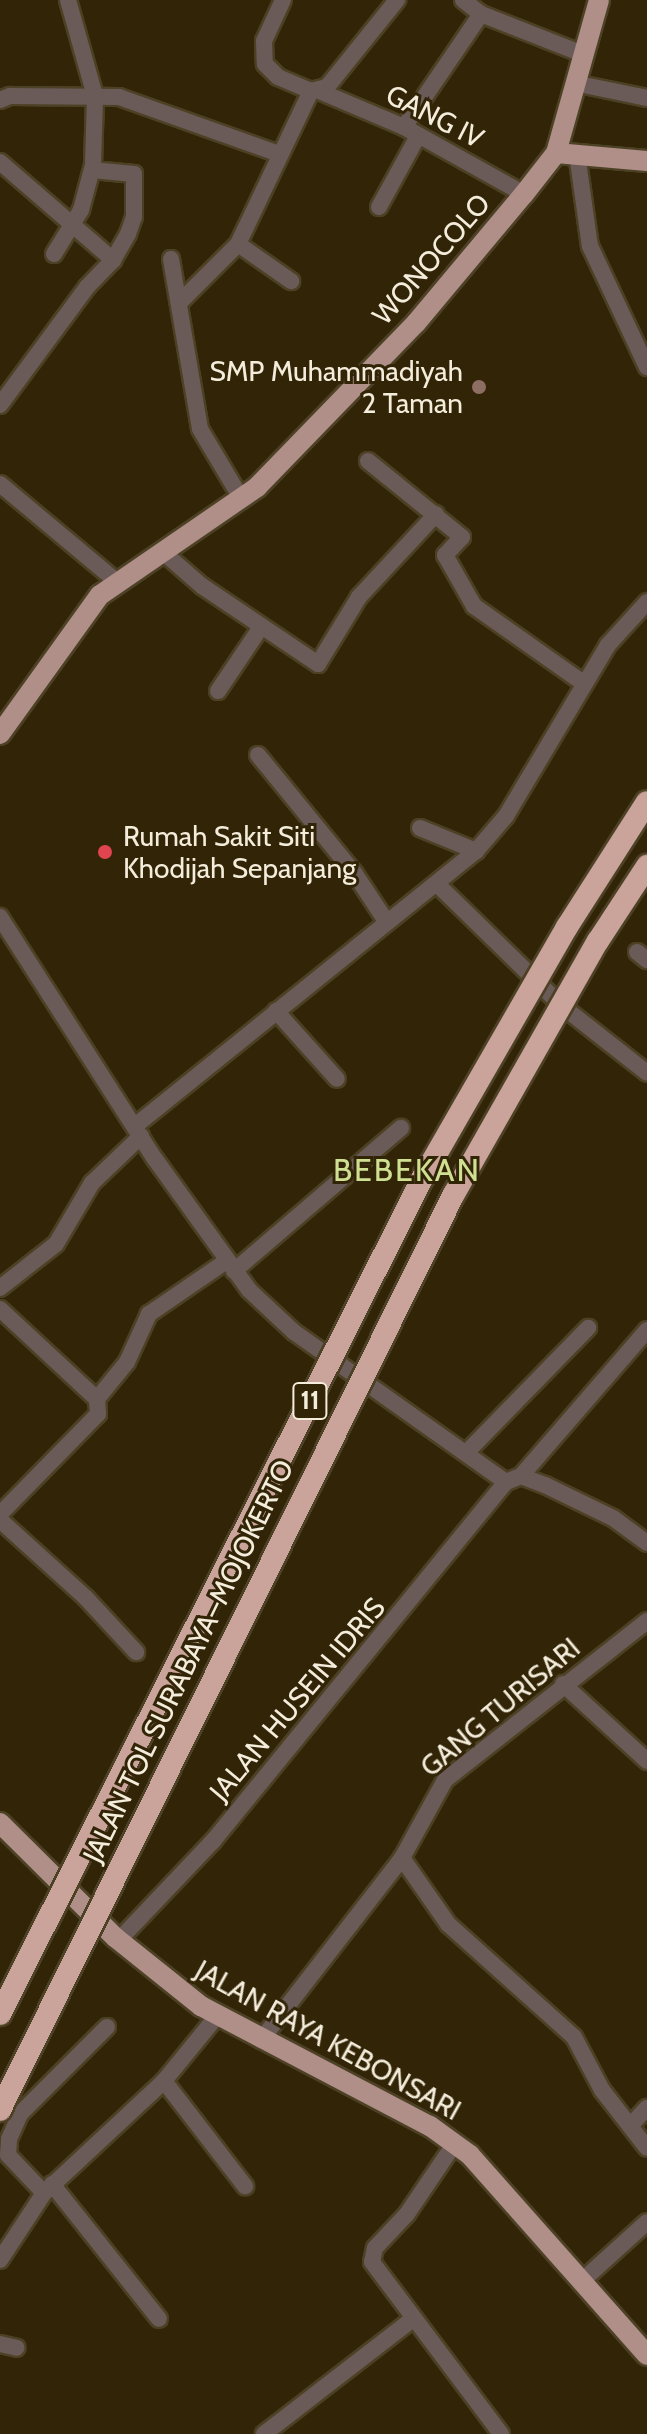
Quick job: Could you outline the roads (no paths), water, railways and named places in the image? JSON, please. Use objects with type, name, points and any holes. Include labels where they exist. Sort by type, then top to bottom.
[{"type":"highway","name":"JALAN TOL SURABAYA–MOJOKERTO","points":[[0,2014],[422,1179],[567,927],[647,802]]},
{"type":"highway","name":"JALAN TOL SURABAYA–MOJOKERTO","points":[[0,2110],[454,1194],[598,941],[647,866]]},
{"type":"main road","name":"WONOCOLO","points":[[0,734],[73,625],[117,582],[241,498],[416,323],[524,194],[566,154],[599,0]]},
{"type":"main road","points":[[566,154],[647,161]]},
{"type":"main road","name":"JALAN RAYA KEBONSARI","points":[[1,1825],[119,1940],[217,2016],[455,2143],[583,2280],[647,2355]]},
{"type":"street","points":[[54,254],[87,195],[92,170],[95,96],[68,0]]},
{"type":"street","name":"GANG IV","points":[[283,0],[264,41],[265,64],[278,77],[411,132],[524,194]]},
{"type":"street","points":[[181,301],[238,244],[279,154],[315,91],[397,0]]},
{"type":"street","points":[[463,0],[481,14],[585,55]]},
{"type":"street","points":[[379,207],[411,132],[481,14]]},
{"type":"street","points":[[579,84],[647,98]]},
{"type":"street","points":[[0,100],[10,96],[95,96],[136,101],[279,154]]},
{"type":"street","points":[[566,154],[590,246],[647,367]]},
{"type":"street","points":[[0,162],[113,260]]},
{"type":"street","points":[[0,405],[87,287],[113,260],[134,217],[134,174],[92,170]]},
{"type":"street","points":[[238,244],[291,281]]},
{"type":"street","points":[[171,259],[181,301],[190,394],[200,429],[241,498]]},
{"type":"street","points":[[368,461],[462,537],[445,555],[474,606],[583,683]]},
{"type":"street","points":[[0,484],[117,582]]},
{"type":"street","points":[[163,552],[261,627],[318,664],[359,597],[436,514]]},
{"type":"street","points":[[0,1288],[56,1244],[92,1183],[138,1131],[276,1011],[476,851],[506,816],[583,683],[647,602]]},
{"type":"street","points":[[218,691],[261,627]]},
{"type":"street","points":[[258,755],[355,874],[386,921]]},
{"type":"street","points":[[420,828],[476,851]]},
{"type":"street","points":[[437,884],[562,1006],[647,1073]]},
{"type":"street","points":[[0,917],[229,1266],[294,1332],[466,1453],[513,1479],[613,1518],[647,1543]]},
{"type":"street","points":[[276,1011],[337,1079]]},
{"type":"street","points":[[0,1514],[93,1419],[97,1399],[127,1362],[149,1314],[229,1266],[401,1128]]},
{"type":"street","points":[[0,1309],[97,1399]]},
{"type":"street","points":[[466,1453],[588,1328]]},
{"type":"street","name":"JALAN HUSEIN IDRIS","points":[[119,1940],[213,1841],[513,1479],[647,1330]]},
{"type":"street","points":[[0,1520],[86,1598],[136,1652]]},
{"type":"street","name":"GANG TURISARI","points":[[261,2040],[402,1858],[445,1780],[563,1684],[647,1621]]},
{"type":"street","points":[[563,1684],[647,1761]]},
{"type":"street","points":[[402,1858],[448,1924],[574,2037],[602,2090],[647,2148]]},
{"type":"street","points":[[0,2260],[48,2189],[164,2081],[217,2016]]},
{"type":"street","points":[[107,2027],[28,2106],[9,2139],[8,2155],[48,2189],[159,2319]]},
{"type":"street","points":[[164,2081],[245,2186]]},
{"type":"street","points":[[630,2126],[647,2108]]},
{"type":"street","points":[[455,2143],[372,2257],[413,2319],[501,2434]]},
{"type":"street","points":[[583,2280],[647,2222]]},
{"type":"street","points":[[264,2434],[413,2319]]},
{"type":"place","name":"SMP Muhammadiyah 2 Taman","points":[[479,387]]},
{"type":"place","name":"Rumah Sakit Siti Khodijah Sepanjang","points":[[105,852]]},
{"type":"district","name":"BEBEKAN","points":[[407,1170]]}]
